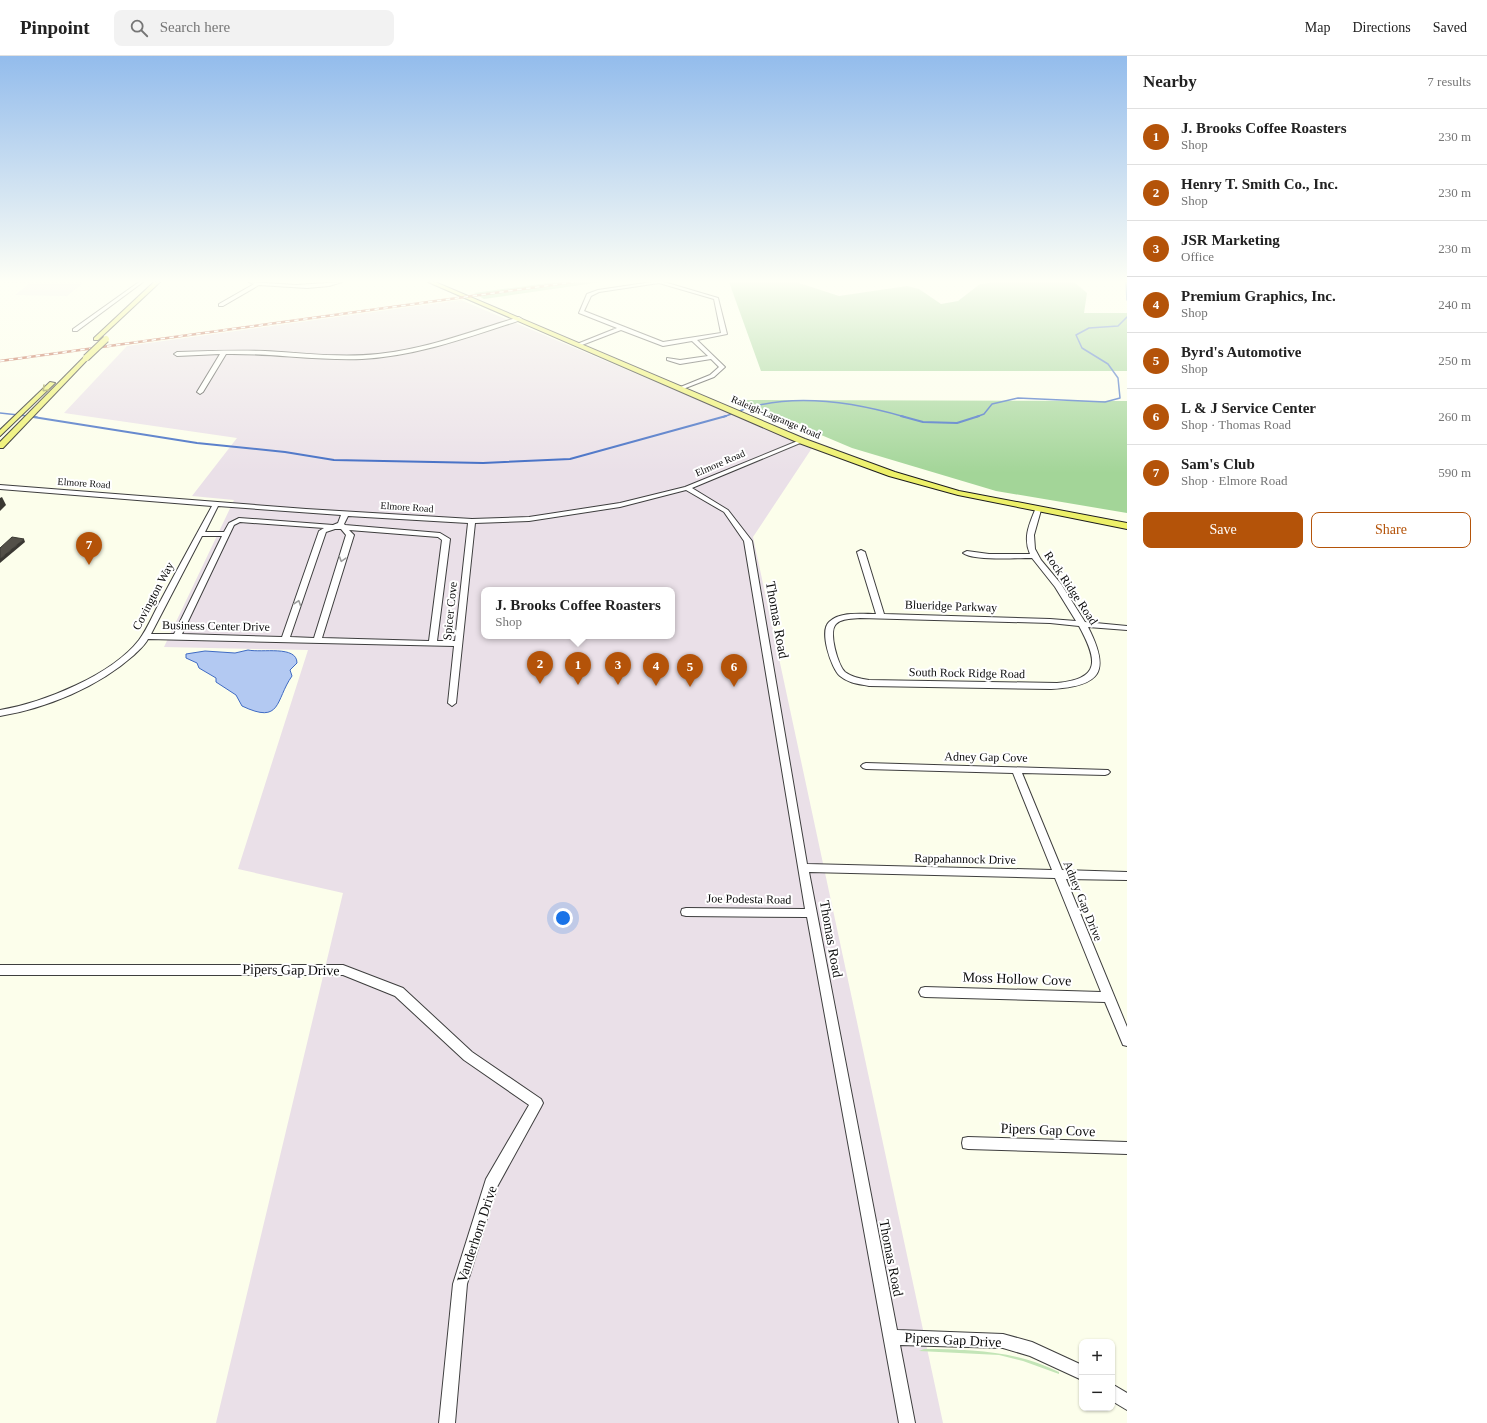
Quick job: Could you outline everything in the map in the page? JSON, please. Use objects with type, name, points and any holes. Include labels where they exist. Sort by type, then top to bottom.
[{"type":"main road","points":[[1,433],[89,346]]},
{"type":"main road","points":[[0,446],[99,346]]},
{"type":"main road","name":"Raleigh-Lagrange Road","points":[[584,346],[802,441],[899,476],[958,493],[1038,510],[1127,526]]},
{"type":"street","points":[[177,354],[224,352],[353,358],[393,354],[428,346]]},
{"type":"street","points":[[681,388],[700,382],[720,370],[722,367],[701,346]]},
{"type":"street","points":[[200,392],[224,352]]},
{"type":"street","points":[[669,359],[680,362],[713,357]]},
{"type":"street","name":"Elmore Road","points":[[0,487],[216,504],[472,521],[529,519],[583,512],[620,505],[687,488],[802,441]]},
{"type":"street","name":"Thomas Road","points":[[687,488],[726,511],[736,522],[748,541],[811,913],[907,1423]]},
{"type":"street","name":"Covington Way","points":[[0,713],[33,706],[100,676],[125,658],[143,642],[216,504]]},
{"type":"street","name":"Rock Ridge Road","points":[[1038,510],[1031,530],[1030,543],[1034,556],[1059,588],[1083,625],[1092,644],[1097,661],[1096,669],[1090,676]]},
{"type":"street","name":"Business Center Drive","points":[[285,640],[323,531],[339,526],[345,513]]},
{"type":"street","points":[[176,637],[231,524],[239,520],[339,526],[440,535],[446,539],[433,644]]},
{"type":"street","name":"Spicer Cove","points":[[452,703],[472,521]]},
{"type":"street","points":[[317,641],[350,535],[339,526]]},
{"type":"street","points":[[200,534],[226,534]]},
{"type":"street","points":[[860,552],[881,616]]},
{"type":"street","points":[[967,553],[988,556],[1034,556]]},
{"type":"street","name":"Blueridge Parkway","points":[[843,676],[834,661],[828,634],[831,624],[846,617],[881,616],[1050,621],[1127,628]]},
{"type":"street","name":"Business Center Drive","points":[[146,636],[459,644]]},
{"type":"street","name":"South Rock Ridge Road","points":[[843,676],[855,681],[869,683],[1051,686],[1074,684],[1090,676]]},
{"type":"street","name":"Adney Gap Cove","points":[[866,766],[1105,772]]},
{"type":"street","name":"Adney Gap Drive","points":[[1016,770],[1127,1041]]},
{"type":"street","name":"Rappahannock Drive","points":[[803,868],[1127,876]]},
{"type":"street","name":"Joe Podesta Road","points":[[686,912],[811,913]]},
{"type":"street","name":"Pipers Gap Drive","points":[[0,970],[343,970],[399,992],[468,1056],[537,1103]]},
{"type":"street","name":"Moss Hollow Cove","points":[[925,992],[1108,997]]},
{"type":"street","name":"Vanderhorn Drive","points":[[447,1423],[460,1284],[491,1184],[537,1103]]},
{"type":"street","name":"Pipers Gap Cove","points":[[968,1144],[1127,1148]]},
{"type":"street","name":"Pipers Gap Drive","points":[[891,1337],[1003,1341],[1050,1356],[1079,1371]]},
{"type":"street","points":[[1115,1394],[1127,1402]]},
{"type":"shaded area","points":[[129,346],[570,346],[812,448],[753,537],[943,1423],[216,1423],[343,893],[238,869],[308,650],[164,647],[234,500],[192,496],[237,438],[64,413]]},
{"type":"green space","points":[[752,346],[1127,346],[1127,371],[761,371]]},
{"type":"green space","points":[[738,400],[1127,401],[1127,513],[996,491],[852,448]]},
{"type":"green space","points":[[924,1349],[976,1351],[1010,1355],[1043,1365],[1059,1372],[1059,1374],[1023,1361],[999,1355],[919,1351]]},
{"type":"water","points":[[248,650],[285,652],[295,657],[297,663],[290,670],[292,676],[276,707],[271,711],[264,713],[242,706],[236,695],[216,682],[216,678],[199,668],[197,663],[186,658],[186,654],[205,651],[235,653]]},
{"type":"building","points":[[12,537],[24,539],[0,559],[0,548]]},
{"type":"waterway","points":[[977,417],[984,414],[992,404],[1018,398],[1105,402],[1120,398],[1118,378],[1108,364],[1082,348],[1081,346]]},
{"type":"waterway","points":[[725,416],[751,407],[774,402],[811,401],[849,404],[905,417]]},
{"type":"waterway","points":[[0,413],[37,417]]},
{"type":"waterway","points":[[27,416],[197,443],[285,452],[334,460],[483,463],[570,459],[725,416]]},
{"type":"waterway","points":[[901,416],[923,422],[957,423],[977,417]]},
{"type":"railway","points":[[0,361],[110,346]]},
{"type":"place","name":"Sam's Club","points":[[89,565]]},
{"type":"place","name":"Henry T. Smith Co., Inc.","points":[[540,684]]},
{"type":"place","name":"J. Brooks Coffee Roasters","points":[[578,685]]},
{"type":"place","name":"JSR Marketing","points":[[618,685]]},
{"type":"place","name":"Premium Graphics, Inc.","points":[[656,686]]},
{"type":"place","name":"Byrd's Automotive","points":[[690,687]]},
{"type":"place","name":"L & J Service Center","points":[[734,687]]}]
